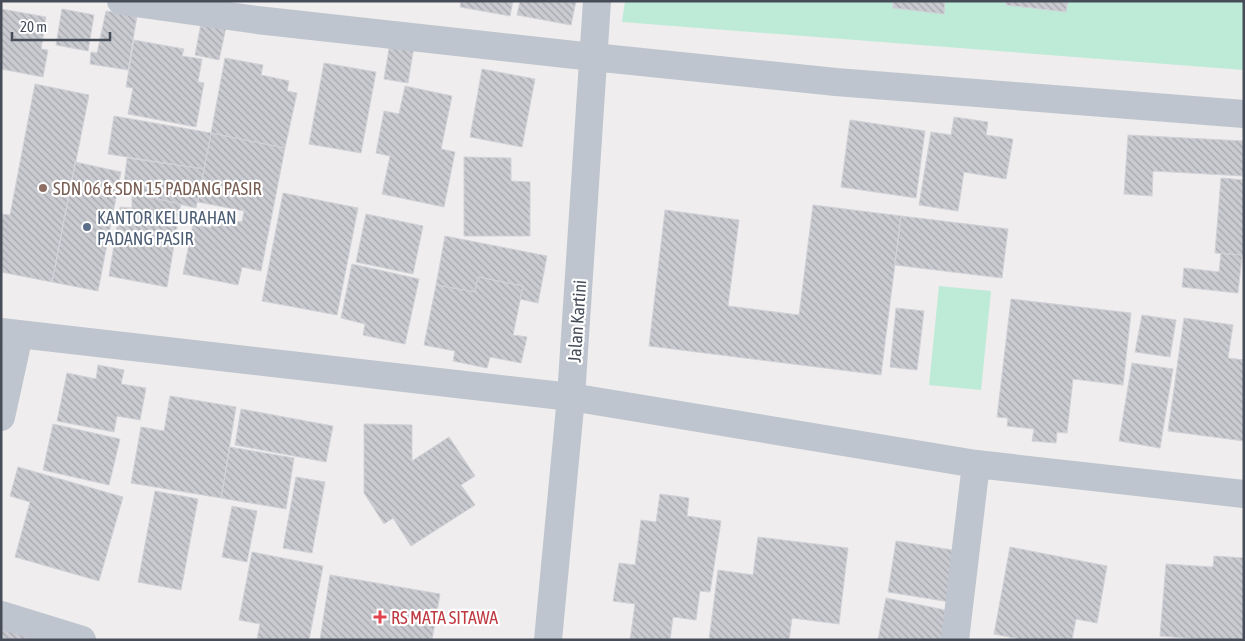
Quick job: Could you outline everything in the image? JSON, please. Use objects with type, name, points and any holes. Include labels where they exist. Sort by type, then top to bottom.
[{"type":"street","points":[[121,1],[257,20],[593,58],[836,82],[1244,114]]},
{"type":"street","name":"Jalan Kartini","points":[[548,640],[571,397],[597,1]]},
{"type":"street","points":[[1,417],[10,333],[571,397],[976,464],[1244,494]]},
{"type":"street","points":[[955,640],[976,464]]},
{"type":"street","points":[[1,615],[82,640]]},
{"type":"green space","points":[[625,1],[1244,1],[1244,70],[622,22]]},
{"type":"green space","points":[[939,286],[991,291],[981,390],[929,385]]},
{"type":"building","points":[[461,1],[513,1],[510,16],[460,7]]},
{"type":"building","points":[[520,1],[576,1],[571,25],[517,15]]},
{"type":"building","points":[[893,1],[945,1],[944,14],[893,8]]},
{"type":"building","points":[[1006,1],[1068,1],[1066,12],[1006,5]]},
{"type":"building","points":[[1,9],[46,17],[41,49],[48,50],[43,77],[1,69]]},
{"type":"building","points":[[62,9],[94,15],[88,51],[56,45]]},
{"type":"building","points":[[106,11],[137,16],[128,70],[90,64],[91,52],[97,53]]},
{"type":"building","points":[[203,13],[228,18],[219,60],[195,55]]},
{"type":"building","points":[[391,36],[415,40],[408,83],[384,79]]},
{"type":"building","points":[[134,40],[184,49],[182,56],[202,59],[198,82],[204,83],[196,127],[128,114],[133,88],[126,87]]},
{"type":"building","points":[[225,58],[263,65],[261,75],[289,81],[287,91],[297,93],[285,148],[211,133]]},
{"type":"building","points":[[324,63],[376,72],[361,153],[309,144]]},
{"type":"building","points":[[482,69],[535,79],[522,147],[470,137]]},
{"type":"building","name":"SDN 06 & SDN 15 PADANG PASIR","points":[[35,84],[89,95],[52,282],[1,272],[1,214],[10,215]]},
{"type":"building","points":[[405,86],[452,96],[441,149],[455,152],[444,207],[382,194],[390,156],[376,153],[384,111],[399,114]]},
{"type":"building","points":[[114,116],[211,133],[204,169],[108,154]]},
{"type":"building","points":[[954,117],[988,122],[986,135],[1013,139],[1006,179],[964,172],[958,211],[919,205],[931,132],[951,135]]},
{"type":"building","points":[[850,120],[925,131],[916,198],[841,187]]},
{"type":"building","points":[[211,133],[285,148],[261,271],[242,267],[238,285],[183,274],[193,224],[211,228],[213,217],[242,222],[244,211],[198,202]]},
{"type":"building","points":[[1128,135],[1244,141],[1244,176],[1153,171],[1152,196],[1124,194]]},
{"type":"building","points":[[464,157],[511,158],[511,181],[530,182],[530,236],[464,236]]},
{"type":"building","points":[[127,158],[204,169],[196,208],[123,191]]},
{"type":"building","name":"KANTOR KELURAHAN PADANG PASIR","points":[[75,162],[121,172],[98,291],[52,282]]},
{"type":"building","points":[[1221,178],[1244,180],[1244,255],[1215,253]]},
{"type":"building","points":[[132,193],[181,204],[167,287],[109,276],[120,207],[132,208]]},
{"type":"building","points":[[283,193],[358,208],[337,315],[262,301]]},
{"type":"building","points":[[813,205],[901,216],[881,375],[649,346],[665,210],[739,220],[728,306],[799,315]]},
{"type":"building","points":[[366,214],[423,226],[413,274],[356,262]]},
{"type":"building","points":[[901,216],[1008,229],[1002,278],[895,265]]},
{"type":"building","points":[[445,236],[547,256],[538,303],[520,299],[523,286],[478,277],[475,292],[436,285]]},
{"type":"building","points":[[1221,253],[1242,255],[1238,293],[1182,287],[1184,268],[1219,272]]},
{"type":"building","points":[[352,264],[419,279],[405,344],[363,335],[365,324],[341,318]]},
{"type":"building","points":[[478,277],[523,286],[513,335],[527,337],[521,363],[490,357],[487,368],[453,361],[455,351],[424,345],[436,285],[475,292]]},
{"type":"building","points":[[1011,299],[1131,313],[1123,385],[1073,379],[1067,433],[1057,432],[1056,443],[1032,441],[1034,429],[1007,426],[1008,418],[997,417]]},
{"type":"building","points":[[896,308],[924,311],[917,370],[890,367]]},
{"type":"building","points":[[1142,315],[1176,320],[1170,357],[1135,352]]},
{"type":"building","points":[[1184,318],[1233,325],[1228,358],[1244,360],[1244,441],[1168,431]]},
{"type":"building","points":[[1132,363],[1173,369],[1160,448],[1119,441]]},
{"type":"building","points":[[98,365],[124,370],[121,384],[146,388],[140,420],[117,416],[114,432],[57,421],[67,373],[96,379]]},
{"type":"building","points":[[170,396],[236,407],[221,498],[131,483],[141,427],[164,431]]},
{"type":"building","points":[[241,409],[333,426],[326,462],[235,445]]},
{"type":"building","points":[[53,424],[120,439],[109,485],[43,470]]},
{"type":"building","points":[[364,424],[412,425],[412,461],[449,437],[475,476],[461,485],[475,505],[411,546],[393,518],[384,524],[364,493]]},
{"type":"building","points":[[230,447],[294,458],[286,509],[221,498]]},
{"type":"building","points":[[18,467],[123,497],[99,581],[15,557],[30,502],[10,496]]},
{"type":"building","points":[[296,477],[325,482],[312,553],[283,548]]},
{"type":"building","points":[[155,491],[198,499],[181,590],[138,582]]},
{"type":"building","points":[[660,494],[689,498],[687,516],[721,521],[710,592],[700,591],[696,620],[673,617],[670,640],[630,640],[635,604],[613,601],[619,563],[635,565],[641,520],[656,522]]},
{"type":"building","points":[[232,506],[257,511],[247,562],[222,557]]},
{"type":"building","points":[[758,537],[848,548],[839,624],[792,618],[789,640],[709,640],[718,570],[753,575]]},
{"type":"building","points":[[896,541],[959,551],[950,602],[888,592]]},
{"type":"building","points":[[1010,547],[1107,566],[1097,623],[1076,619],[1072,640],[1024,640],[994,634]]},
{"type":"building","points":[[252,552],[323,566],[309,640],[257,639],[260,624],[239,620]]},
{"type":"building","points":[[1214,556],[1244,558],[1244,640],[1210,640],[1160,636],[1166,564],[1213,567]]},
{"type":"building","name":"RS MATA SITAWA","points":[[330,575],[440,594],[432,640],[320,640]]},
{"type":"building","points":[[886,598],[955,612],[949,640],[878,640]]},
{"type":"building","points":[[1,626],[48,640],[1,640]]},
{"type":"place","name":"SDN 06 & SDN 15 PADANG PASIR","points":[[43,188]]},
{"type":"place","name":"KANTOR KELURAHAN PADANG PASIR","points":[[87,227]]},
{"type":"place","name":"RS MATA SITAWA","points":[[380,617]]}]
